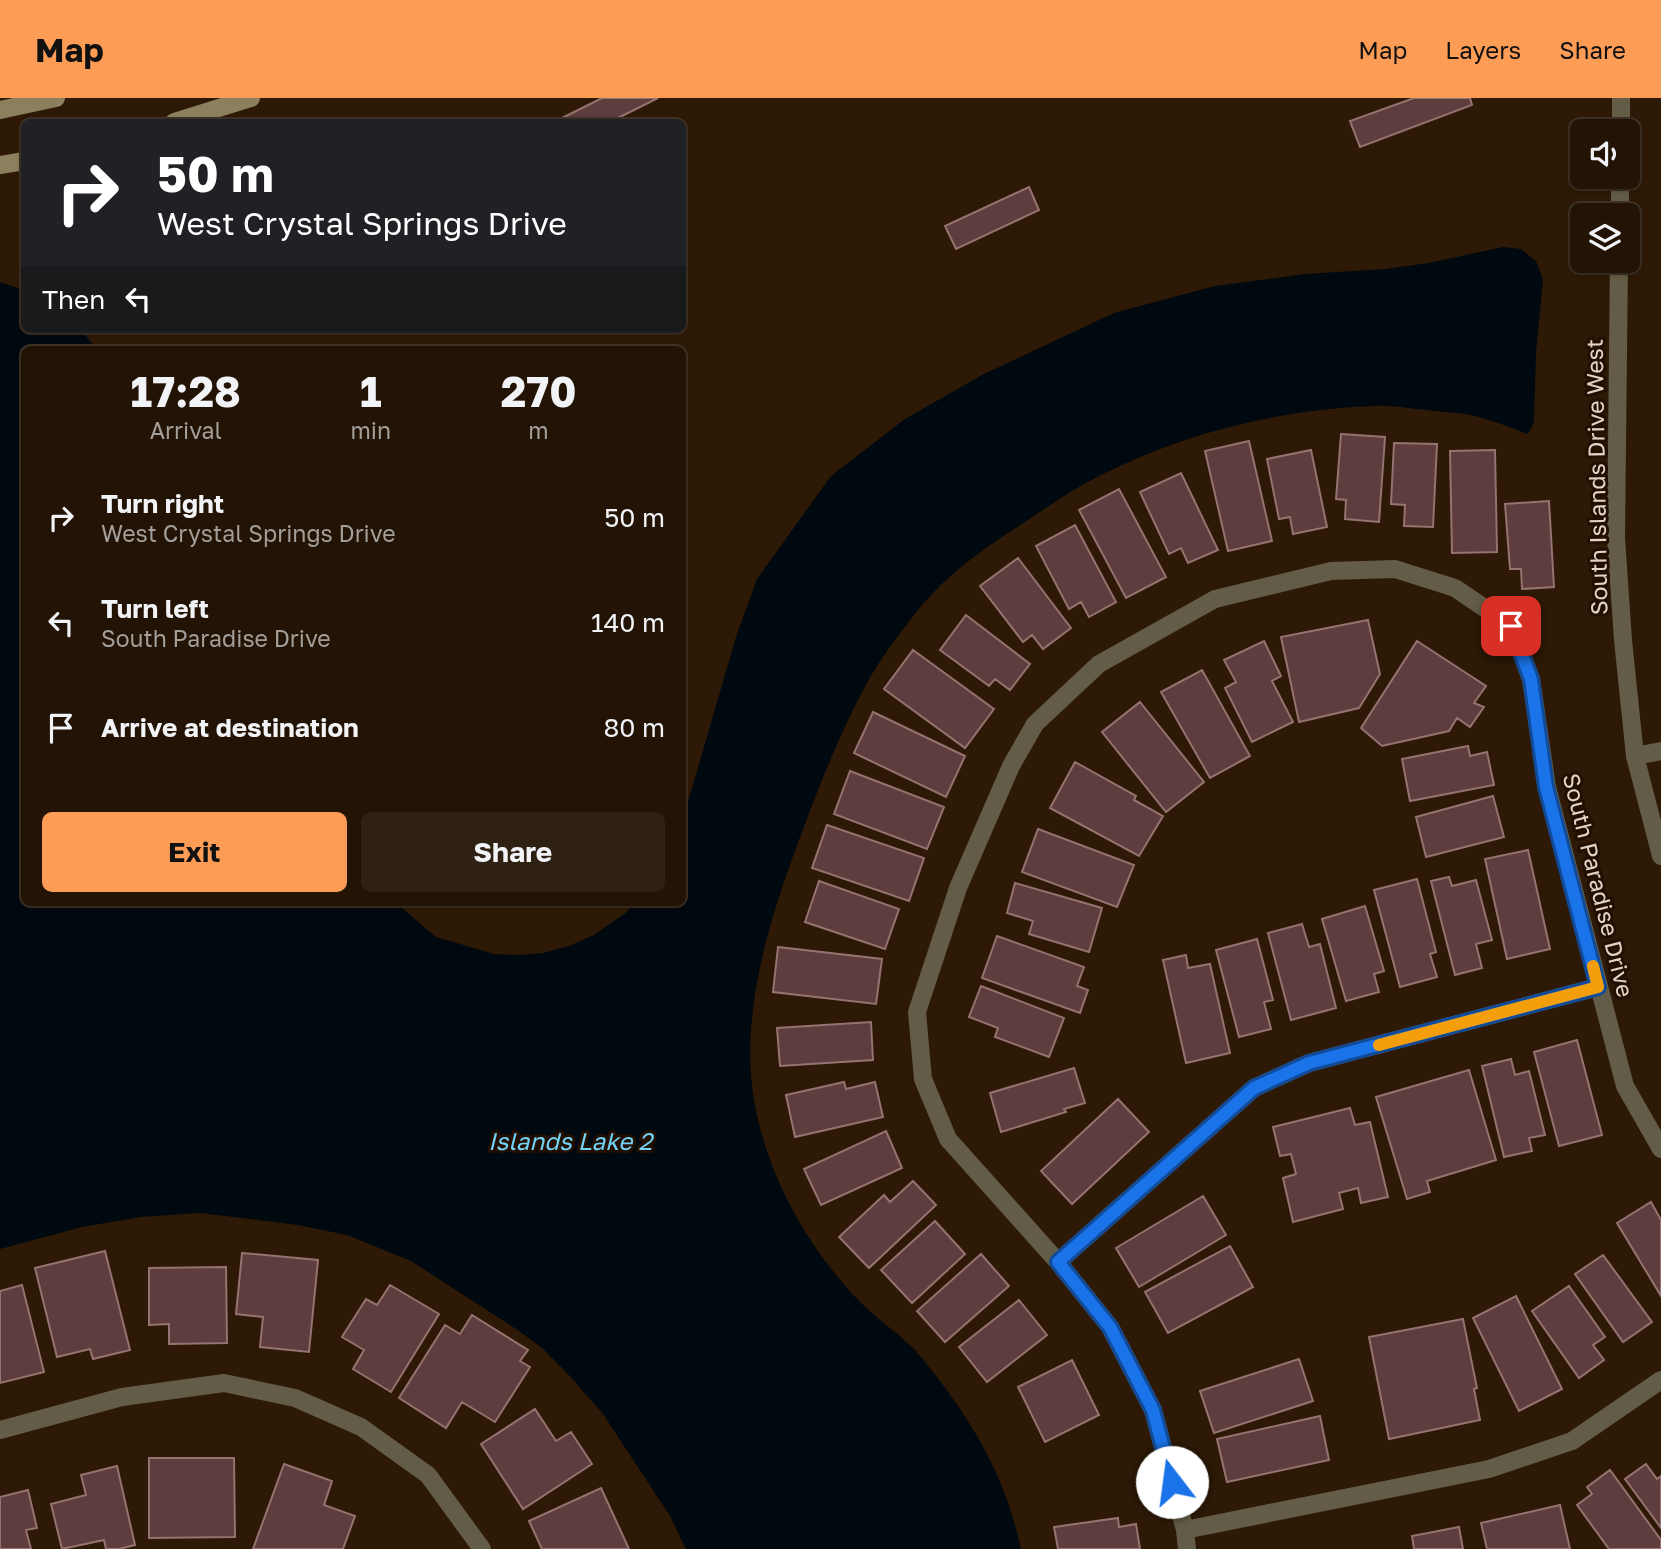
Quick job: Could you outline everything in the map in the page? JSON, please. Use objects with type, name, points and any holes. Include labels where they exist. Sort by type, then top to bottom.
[{"type":"main road","points":[[0,110],[56,98]]},
{"type":"main road","points":[[184,119],[251,98]]},
{"type":"main road","points":[[0,165],[21,162]]},
{"type":"street","points":[[1621,98],[1621,119]]},
{"type":"street","name":"South Islands Drive West","points":[[1619,273],[1616,538],[1623,640],[1635,756],[1661,856]]},
{"type":"street","name":"South Paradise Drive","points":[[1058,1262],[948,1139],[923,1079],[917,1012],[958,888],[1011,766],[1035,724],[1100,664],[1215,599],[1331,571],[1395,569],[1455,588],[1511,626],[1531,679],[1546,787],[1625,1086],[1661,1149]]},
{"type":"street","points":[[1635,756],[1661,751]]},
{"type":"street","points":[[1187,1549],[1185,1530],[1153,1410],[1110,1327],[1058,1262],[1254,1088],[1309,1063],[1598,987]]},
{"type":"street","points":[[1185,1530],[1489,1469],[1572,1441],[1661,1380]]},
{"type":"street","points":[[0,1430],[122,1397],[224,1383],[295,1398],[361,1427],[428,1475],[482,1549]]},
{"type":"water","name":"Islands Lake 2","points":[[1503,247],[1521,249],[1536,261],[1543,280],[1536,353],[1534,422],[1528,434],[1470,415],[1394,407],[1304,412],[1233,426],[1164,447],[1099,476],[1061,498],[968,561],[942,584],[918,610],[879,662],[847,721],[829,763],[774,914],[757,982],[750,1051],[758,1120],[774,1169],[796,1216],[824,1260],[858,1300],[922,1358],[970,1425],[1006,1496],[1021,1549],[686,1549],[670,1516],[603,1414],[541,1347],[411,1261],[347,1235],[298,1225],[200,1213],[140,1217],[82,1227],[0,1249],[0,282],[21,289],[21,333],[83,333],[95,346],[21,346],[21,906],[400,906],[436,937],[494,954],[519,955],[543,953],[569,946],[594,935],[632,906],[686,906],[686,809],[736,637],[757,579],[831,476],[905,419],[982,375],[1114,313],[1215,286],[1305,274],[1429,263]]},
{"type":"building","points":[[602,98],[658,98],[616,119],[560,119]]},
{"type":"building","points":[[1414,98],[1470,98],[1472,105],[1360,147],[1350,121]]},
{"type":"building","points":[[1029,187],[1039,210],[956,249],[945,226]]},
{"type":"building","points":[[1341,434],[1385,437],[1379,522],[1345,519],[1346,500],[1336,499]]},
{"type":"building","points":[[1249,441],[1272,541],[1228,551],[1205,451]]},
{"type":"building","points":[[1394,443],[1437,444],[1433,527],[1404,526],[1405,505],[1391,504]]},
{"type":"building","points":[[1311,450],[1327,527],[1293,534],[1290,517],[1279,519],[1267,459]]},
{"type":"building","points":[[1495,450],[1497,552],[1452,553],[1450,451]]},
{"type":"building","points":[[1181,473],[1218,550],[1188,563],[1181,548],[1169,554],[1140,492]]},
{"type":"building","points":[[1119,489],[1166,577],[1126,598],[1079,510]]},
{"type":"building","points":[[1549,501],[1554,587],[1522,589],[1521,569],[1510,569],[1505,504]]},
{"type":"building","points":[[1075,525],[1116,602],[1089,617],[1081,602],[1069,609],[1036,546]]},
{"type":"building","points":[[1018,558],[1071,628],[1043,649],[1032,635],[1023,642],[980,586]]},
{"type":"building","points":[[966,615],[1030,664],[1010,690],[995,679],[989,686],[940,650]]},
{"type":"building","points":[[1368,620],[1380,674],[1359,708],[1299,722],[1281,637]]},
{"type":"building","points":[[1264,641],[1281,676],[1272,681],[1293,722],[1252,742],[1225,688],[1236,682],[1224,660]]},
{"type":"building","points":[[1417,641],[1486,686],[1474,703],[1484,707],[1470,727],[1457,718],[1449,731],[1382,746],[1361,728]]},
{"type":"building","points":[[913,650],[994,709],[965,748],[884,689]]},
{"type":"building","points":[[1202,670],[1250,756],[1210,778],[1161,692]]},
{"type":"building","points":[[1140,702],[1204,782],[1166,812],[1102,732]]},
{"type":"building","points":[[873,712],[965,756],[946,797],[854,753]]},
{"type":"building","points":[[1468,746],[1470,756],[1487,752],[1494,785],[1410,801],[1402,759]]},
{"type":"building","points":[[1075,762],[1136,796],[1134,800],[1163,816],[1139,856],[1050,808]]},
{"type":"building","points":[[850,771],[944,807],[927,849],[834,814]]},
{"type":"building","points":[[1493,796],[1504,837],[1426,857],[1416,817]]},
{"type":"building","points":[[827,825],[924,858],[909,901],[812,868]]},
{"type":"building","points":[[1038,829],[1134,865],[1117,907],[1022,872]]},
{"type":"building","points":[[1528,850],[1550,949],[1507,959],[1485,859]]},
{"type":"building","points":[[1449,877],[1452,886],[1476,880],[1492,940],[1476,944],[1482,968],[1455,975],[1431,881]]},
{"type":"building","points":[[1417,879],[1436,952],[1430,954],[1437,977],[1400,987],[1374,890]]},
{"type":"building","points":[[819,881],[899,909],[885,949],[805,922]]},
{"type":"building","points":[[1015,883],[1102,908],[1089,952],[1029,934],[1033,921],[1007,913]]},
{"type":"building","points":[[1365,906],[1384,971],[1374,974],[1379,992],[1346,1001],[1322,919]]},
{"type":"building","points":[[1302,924],[1309,947],[1320,944],[1336,1008],[1291,1020],[1268,933]]},
{"type":"building","points":[[997,936],[1084,967],[1077,986],[1088,990],[1080,1013],[982,978]]},
{"type":"building","points":[[1257,939],[1273,1000],[1264,1002],[1271,1029],[1239,1037],[1216,950]]},
{"type":"building","points":[[778,947],[882,959],[876,1004],[773,992]]},
{"type":"building","points":[[1186,955],[1188,968],[1210,964],[1230,1053],[1186,1063],[1163,960]]},
{"type":"building","points":[[981,986],[1064,1018],[1049,1057],[995,1037],[998,1028],[969,1017]]},
{"type":"building","points":[[871,1022],[873,1060],[780,1066],[777,1028]]},
{"type":"building","points":[[1577,1040],[1602,1135],[1559,1146],[1534,1052]]},
{"type":"building","points":[[1511,1059],[1515,1075],[1529,1071],[1545,1135],[1529,1138],[1532,1151],[1504,1157],[1482,1066]]},
{"type":"building","points":[[1074,1068],[1085,1103],[1064,1109],[1066,1112],[1001,1132],[990,1093]]},
{"type":"building","points":[[1469,1070],[1496,1160],[1427,1181],[1430,1192],[1407,1199],[1376,1097]]},
{"type":"building","points":[[844,1082],[846,1089],[875,1082],[883,1117],[795,1137],[786,1095]]},
{"type":"building","points":[[1118,1099],[1149,1132],[1072,1204],[1041,1171]]},
{"type":"building","points":[[1350,1108],[1355,1125],[1370,1122],[1388,1197],[1361,1203],[1358,1188],[1339,1193],[1343,1209],[1293,1222],[1283,1178],[1296,1174],[1291,1154],[1280,1156],[1273,1127]]},
{"type":"building","points":[[886,1131],[902,1168],[821,1205],[804,1169]]},
{"type":"building","points":[[913,1181],[936,1205],[869,1268],[839,1237],[884,1195],[890,1202]]},
{"type":"building","points":[[1203,1196],[1226,1235],[1139,1287],[1116,1248]]},
{"type":"building","points":[[1651,1202],[1661,1220],[1661,1296],[1617,1223]]},
{"type":"building","points":[[935,1221],[965,1254],[912,1303],[881,1270]]},
{"type":"building","points":[[1230,1246],[1253,1287],[1168,1333],[1145,1292]]},
{"type":"building","points":[[105,1251],[130,1350],[93,1359],[90,1349],[57,1357],[35,1268]]},
{"type":"building","points":[[242,1253],[318,1260],[309,1352],[260,1347],[263,1317],[236,1314]]},
{"type":"building","points":[[981,1254],[1009,1286],[945,1342],[917,1311]]},
{"type":"building","points":[[1603,1255],[1652,1322],[1623,1342],[1575,1274]]},
{"type":"building","points":[[226,1267],[227,1343],[169,1344],[169,1324],[149,1325],[149,1268]]},
{"type":"building","points":[[22,1285],[44,1372],[0,1383],[0,1291]]},
{"type":"building","points":[[390,1285],[439,1314],[391,1392],[353,1369],[364,1350],[342,1337],[366,1299],[377,1305]]},
{"type":"building","points":[[1569,1286],[1605,1337],[1593,1345],[1604,1360],[1579,1378],[1532,1311]]},
{"type":"building","points":[[1516,1296],[1562,1389],[1519,1411],[1473,1318]]},
{"type":"building","points":[[1019,1300],[1047,1335],[987,1382],[959,1347]]},
{"type":"building","points":[[472,1315],[528,1350],[520,1361],[530,1367],[495,1422],[462,1402],[446,1428],[399,1398],[445,1325],[460,1334]]},
{"type":"building","points":[[1463,1319],[1477,1388],[1474,1389],[1480,1420],[1389,1439],[1369,1337]]},
{"type":"building","points":[[1299,1359],[1313,1401],[1214,1433],[1200,1391]]},
{"type":"building","points":[[1072,1360],[1099,1415],[1045,1442],[1018,1387]]},
{"type":"building","points":[[535,1409],[556,1441],[571,1432],[592,1464],[523,1509],[481,1444]]},
{"type":"building","points":[[1320,1416],[1329,1460],[1227,1482],[1217,1439]]},
{"type":"building","points":[[149,1458],[234,1458],[235,1537],[149,1538]]},
{"type":"building","points":[[284,1464],[332,1481],[324,1505],[355,1516],[343,1549],[253,1549]]},
{"type":"building","points":[[1646,1464],[1657,1479],[1661,1476],[1661,1528],[1625,1479]]},
{"type":"building","points":[[117,1466],[135,1545],[106,1549],[104,1540],[62,1549],[51,1504],[86,1495],[81,1475]]},
{"type":"building","points":[[1610,1470],[1661,1540],[1661,1549],[1609,1549],[1577,1505],[1592,1494],[1587,1487]]},
{"type":"building","points":[[601,1488],[629,1549],[542,1549],[529,1521]]},
{"type":"building","points":[[28,1490],[37,1528],[26,1530],[31,1549],[0,1549],[0,1497]]},
{"type":"building","points":[[1560,1505],[1570,1549],[1487,1549],[1481,1523]]},
{"type":"building","points":[[1118,1518],[1119,1527],[1136,1524],[1140,1549],[1058,1549],[1054,1527]]},
{"type":"building","points":[[1459,1527],[1463,1549],[1414,1549],[1412,1536]]},
{"type":"slow traffic","points":[[1379,1045],[1598,987],[1593,966]]},
{"type":"route","points":[[1172,1482],[1153,1410],[1110,1327],[1058,1262],[1254,1088],[1309,1063],[1598,987],[1546,787],[1531,679],[1511,626]]}]
